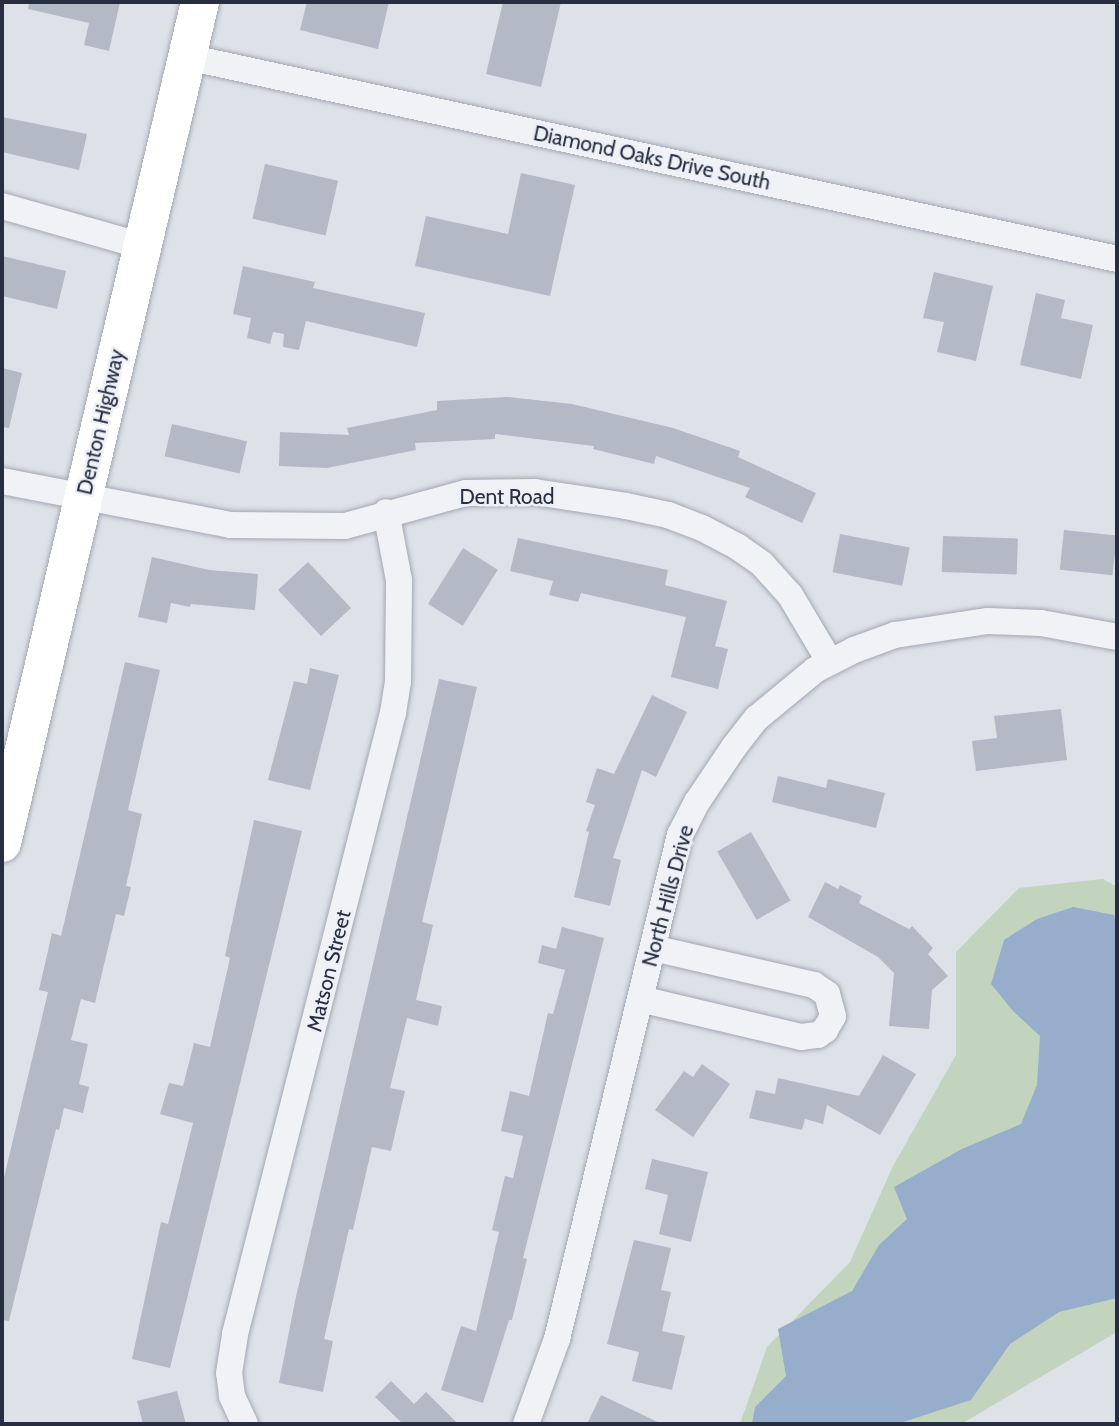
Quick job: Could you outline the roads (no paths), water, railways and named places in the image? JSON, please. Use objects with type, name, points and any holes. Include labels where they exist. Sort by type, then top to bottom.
[{"type":"main road","name":"Denton Highway","points":[[2,843],[8,788],[83,498],[200,2]]},
{"type":"street","name":"Diamond Oaks Drive South","points":[[187,57],[1117,259]]},
{"type":"street","points":[[2,206],[142,246]]},
{"type":"street","name":"Dent Road","points":[[2,481],[231,525],[345,526],[387,512],[466,493],[534,492],[668,515],[738,547],[762,564],[790,595],[830,662]]},
{"type":"street","name":"Matson Street","points":[[245,1424],[232,1396],[229,1373],[235,1334],[393,713],[398,682],[398,580],[387,512]]},
{"type":"street","name":"North Hills Drive","points":[[526,1424],[557,1339],[680,835],[697,802],[757,718],[815,670],[895,635],[988,621],[1041,623],[1117,637]]},
{"type":"street","points":[[640,999],[801,1037],[818,1035],[825,1030],[833,1016],[827,994],[814,985],[653,948]]},
{"type":"water","points":[[1073,907],[1114,915],[1117,926],[1117,1298],[1059,1312],[1010,1344],[971,1400],[897,1424],[752,1424],[755,1407],[786,1376],[778,1329],[852,1291],[879,1245],[907,1219],[894,1187],[962,1149],[1021,1124],[1037,1085],[1040,1036],[1013,1011],[991,984],[1004,940],[1037,919]]}]
